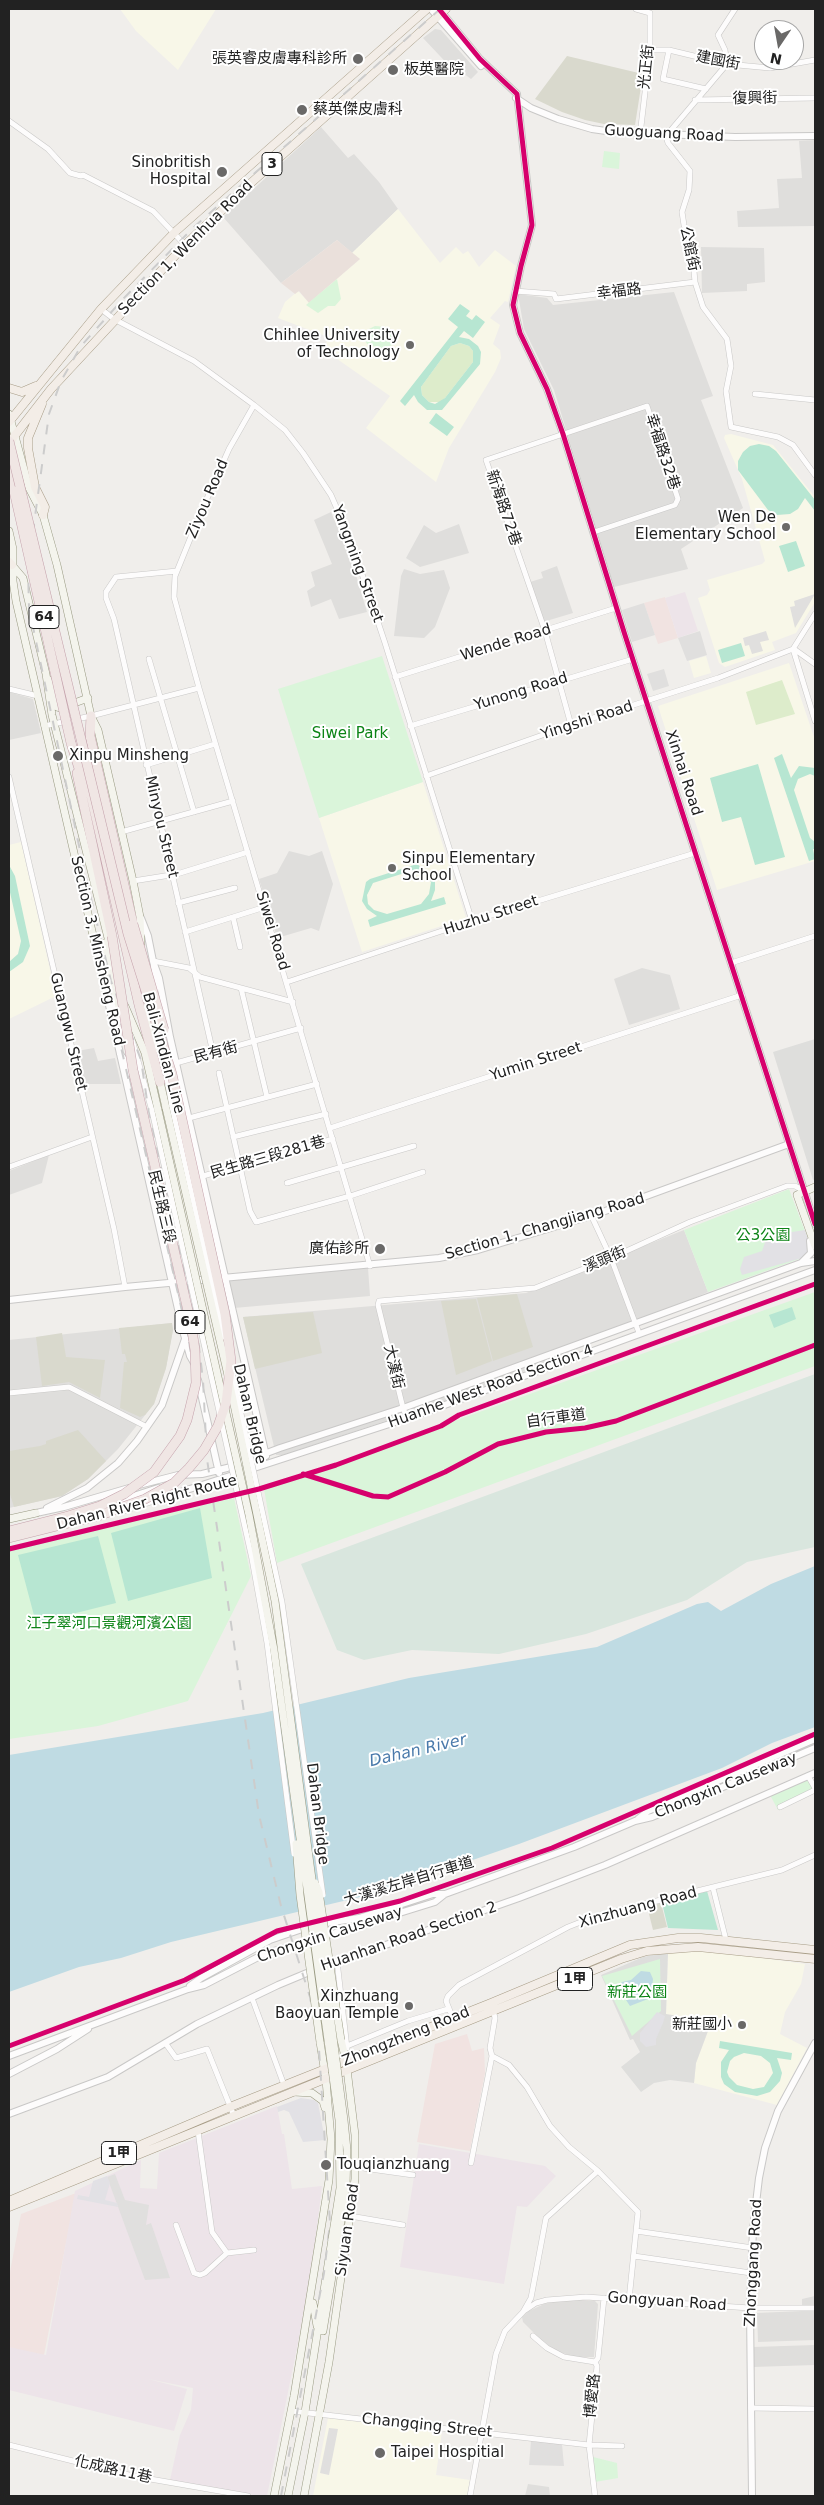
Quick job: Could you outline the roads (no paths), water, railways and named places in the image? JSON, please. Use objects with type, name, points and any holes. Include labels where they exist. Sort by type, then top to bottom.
[{"type":"highway","name":"Bali-Xindian Line","points":[[9,1539],[105,1514],[128,1506],[174,1483],[204,1450],[218,1426],[226,1403],[231,1361],[225,1314],[172,1074],[128,934],[11,439]]},
{"type":"highway","name":"Bali-Xindian Line","points":[[9,469],[71,743],[112,936],[133,1070],[191,1324],[196,1366],[196,1383],[187,1420],[164,1461],[144,1480],[124,1494],[100,1506],[69,1517],[9,1532]]},
{"type":"highway","points":[[91,716],[90,736],[111,831],[133,924],[165,1033],[172,1074]]},
{"type":"highway","points":[[81,741],[87,784],[120,934],[156,1074],[160,1082]]},
{"type":"highway","points":[[71,743],[79,764],[120,934],[148,1054],[148,1065]]},
{"type":"highway","points":[[9,1526],[69,1517]]},
{"type":"main road","name":"Section 1, Wenhua Road","points":[[9,419],[101,309],[175,232],[427,9]]},
{"type":"main road","name":"Section 1, Wenhua Road","points":[[11,439],[44,398],[114,319],[185,245],[256,178],[441,12]]},
{"type":"main road","points":[[9,388],[22,392],[38,385]]},
{"type":"main road","points":[[43,515],[44,507],[35,487],[28,438],[44,398]]},
{"type":"main road","points":[[9,419],[11,439],[29,488],[43,515],[58,564],[91,716],[98,730],[133,881],[140,917],[143,972],[160,1082],[162,1109]]},
{"type":"main road","name":"Section 3, Minsheng Road","points":[[9,531],[13,548],[10,563],[16,601],[106,992]]},
{"type":"main road","name":"Section 3, Minsheng Road","points":[[10,563],[23,578],[46,674],[46,688],[54,723],[102,923],[112,982],[121,1012],[148,1065],[162,1109]]},
{"type":"main road","points":[[46,674],[57,707],[61,708],[88,698]]},
{"type":"main road","points":[[66,819],[84,842]]},
{"type":"main road","name":"Dahan Bridge","points":[[162,1109],[266,1599],[339,2120],[340,2188],[335,2239]]},
{"type":"main road","name":"Dahan Bridge","points":[[162,1109],[231,1390],[275,1601],[347,2150],[346,2187],[335,2239]]},
{"type":"main road","points":[[815,1187],[801,1193],[802,1205],[815,1246]]},
{"type":"main road","name":"Huanhe West Road Section 4","points":[[9,1519],[36,1513]]},
{"type":"main road","points":[[295,1813],[300,1895],[324,2069]]},
{"type":"main road","points":[[312,1876],[319,1892],[336,2024],[346,2061]]},
{"type":"main road","name":"Zhongzheng Road","points":[[9,2207],[326,2080],[454,2023],[491,2003],[630,1945],[678,1938],[726,1940],[815,1950]]},
{"type":"main road","name":"Zhongzheng Road","points":[[9,2201],[324,2069],[454,2023],[494,2012],[647,1951],[698,1947],[815,1959]]},
{"type":"main road","name":"Siyuan Road","points":[[304,2496],[320,2414],[356,2167],[353,2113],[346,2061]]},
{"type":"main road","name":"Siyuan Road","points":[[274,2496],[312,2295],[328,2194],[331,2140],[324,2069]]},
{"type":"main road","points":[[294,2092],[312,2093],[323,2101],[330,2149]]},
{"type":"main road","points":[[329,2118],[353,2113]]},
{"type":"main road","points":[[331,2140],[355,2136]]},
{"type":"main road","name":"Siyuan Road","points":[[292,2496],[326,2314],[335,2239]]},
{"type":"main road","name":"Siyuan Road","points":[[288,2496],[307,2412],[318,2334],[335,2239]]},
{"type":"main road","points":[[326,2314],[343,2266]]},
{"type":"main road","points":[[312,2295],[318,2334]]},
{"type":"street","name":"Guoguang Road","points":[[431,9],[441,12],[489,74],[519,100],[531,108],[571,124],[599,130],[666,136],[815,136]]},
{"type":"street","name":"光正街","points":[[636,9],[650,13],[650,50],[640,134]]},
{"type":"street","points":[[666,136],[727,64],[725,50],[718,34],[735,9]]},
{"type":"street","name":"建國街","points":[[650,50],[669,50],[727,64],[770,68],[815,60]]},
{"type":"street","points":[[669,50],[663,79],[706,89]]},
{"type":"street","name":"復興街","points":[[695,100],[815,98]]},
{"type":"street","name":"Xinhai Road","points":[[519,100],[532,225],[513,306],[520,333],[547,389],[563,434],[632,659],[789,1144],[801,1193],[815,1224]]},
{"type":"street","points":[[9,121],[48,148],[70,173],[81,176],[83,174],[153,212],[175,232],[185,245]]},
{"type":"street","name":"公館街","points":[[666,136],[668,143],[690,171],[689,190],[682,212],[692,249],[696,282],[702,307],[726,339],[731,366],[726,391],[731,427],[778,437],[793,446],[815,475]]},
{"type":"street","points":[[247,167],[256,178]]},
{"type":"street","name":"幸福路","points":[[515,291],[554,294],[556,299],[696,282]]},
{"type":"street","name":"Yangming Street","points":[[101,309],[114,319],[194,361],[285,430],[331,495],[351,541],[472,921]]},
{"type":"street","points":[[755,394],[815,400]]},
{"type":"street","name":"Ziyou Road","points":[[174,597],[177,571],[220,467],[254,405]]},
{"type":"street","name":"新海路72巷","points":[[544,631],[486,460],[647,406]]},
{"type":"street","name":"幸福路32巷","points":[[594,532],[675,505],[678,499],[647,406]]},
{"type":"street","name":"Minyou Street","points":[[177,571],[123,575],[111,582],[106,592],[213,1053]]},
{"type":"street","name":"Siwei Road","points":[[174,597],[199,688],[288,982],[370,1266]]},
{"type":"street","name":"Wende Road","points":[[395,678],[616,608]]},
{"type":"street","points":[[815,614],[793,649],[815,721]]},
{"type":"street","points":[[544,631],[560,680],[571,725]]},
{"type":"street","points":[[793,649],[815,664]]},
{"type":"street","name":"Yingshi Road","points":[[426,776],[571,725],[718,678],[793,649]]},
{"type":"street","points":[[149,659],[194,812]]},
{"type":"street","name":"Yunong Road","points":[[410,726],[632,659]]},
{"type":"street","points":[[44,726],[161,699],[199,688]]},
{"type":"street","points":[[9,689],[38,696]]},
{"type":"street","points":[[146,765],[216,744]]},
{"type":"street","name":"Guangwu Street","points":[[9,777],[125,1287]]},
{"type":"street","points":[[121,832],[233,801]]},
{"type":"street","points":[[133,881],[172,874],[248,852]]},
{"type":"street","name":"Huzhu Street","points":[[288,982],[472,921],[695,853]]},
{"type":"street","points":[[178,903],[235,888]]},
{"type":"street","points":[[185,932],[265,907]]},
{"type":"street","points":[[140,917],[148,936],[153,961],[164,1067],[162,1109],[254,1568],[267,1643],[300,1895]]},
{"type":"street","points":[[233,917],[240,947]]},
{"type":"street","points":[[731,963],[815,936]]},
{"type":"street","points":[[153,961],[189,968],[200,977],[293,1002]]},
{"type":"street","points":[[153,961],[160,978],[176,1063],[227,1277],[268,1463]]},
{"type":"street","points":[[242,988],[268,1097]]},
{"type":"street","points":[[106,992],[132,1036],[162,1109],[262,1502],[282,1602],[339,2030]]},
{"type":"street","name":"Section 3, Minsheng Road","points":[[106,992],[186,1332]]},
{"type":"street","name":"Yumin Street","points":[[330,1128],[742,995]]},
{"type":"street","name":"民有街","points":[[176,1063],[301,1028]]},
{"type":"street","points":[[219,1073],[250,1211],[256,1222],[350,1196],[423,1172]]},
{"type":"street","points":[[189,1118],[317,1084]]},
{"type":"street","points":[[233,1137],[326,1114]]},
{"type":"street","points":[[9,1167],[56,1148],[92,1137]]},
{"type":"street","name":"民生路三段281巷","points":[[203,1176],[333,1139]]},
{"type":"street","name":"Section 1, Changjiang Road","points":[[9,1300],[227,1277],[434,1259],[478,1250],[650,1196],[789,1144]]},
{"type":"street","points":[[287,1183],[414,1146]]},
{"type":"street","name":"溪頭街","points":[[380,1315],[379,1301],[535,1288],[611,1258],[690,1222],[787,1186],[795,1186],[801,1193]]},
{"type":"street","points":[[801,1193],[796,1201],[812,1248],[811,1253],[801,1263]]},
{"type":"street","points":[[591,1215],[611,1258],[639,1334]]},
{"type":"street","name":"Huanhe West Road Section 4","points":[[69,1517],[218,1470],[402,1408],[801,1263],[815,1262]]},
{"type":"street","name":"Huanhe West Road Section 4","points":[[9,1539],[146,1505],[165,1497],[407,1418],[815,1270]]},
{"type":"street","name":"大漢街","points":[[380,1315],[402,1408],[407,1418]]},
{"type":"street","points":[[186,1332],[236,1323]]},
{"type":"street","points":[[186,1332],[221,1479]]},
{"type":"street","points":[[36,1513],[87,1488],[118,1462],[147,1427],[162,1404],[186,1332]]},
{"type":"street","points":[[9,1393],[68,1387],[147,1427]]},
{"type":"street","name":"Huanhe West Road Section 4","points":[[36,1513],[178,1475],[202,1474]]},
{"type":"street","name":"Huanhe West Road Section 4","points":[[69,1517],[91,1516],[144,1500],[165,1497]]},
{"type":"street","name":"Chongxin Causeway","points":[[635,1821],[648,1811],[815,1740]]},
{"type":"street","name":"Chongxin Causeway","points":[[9,2056],[188,1989],[204,1985],[266,1953],[426,1905],[445,1894],[541,1860],[635,1821],[652,1818],[815,1748]]},
{"type":"street","points":[[780,1807],[815,1787],[812,1774]]},
{"type":"street","name":"Huanhan Road Section 2","points":[[9,2114],[108,2078],[197,2024],[307,1973],[510,1902],[605,1865],[812,1774]]},
{"type":"street","name":"Xinzhuang Road","points":[[448,2009],[446,2001],[448,1996],[459,1985],[568,1927],[596,1916],[782,1870],[815,1855]]},
{"type":"street","points":[[713,1888],[726,1940]]},
{"type":"street","name":"Chongxin Causeway","points":[[188,1989],[201,1978],[285,1933],[359,1918],[433,1894],[445,1894]]},
{"type":"street","name":"Siyuan Road","points":[[337,1961],[347,2046],[346,2061]]},
{"type":"street","name":"Siyuan Road","points":[[307,1973],[324,2069]]},
{"type":"street","points":[[252,1998],[284,2085]]},
{"type":"street","points":[[471,2163],[492,2056],[490,2048],[494,2012],[491,2003]]},
{"type":"street","points":[[347,2046],[408,2021],[448,2009],[454,2023]]},
{"type":"street","points":[[9,2074],[58,2049],[99,2022]]},
{"type":"street","name":"Zhonggang Road","points":[[752,2496],[750,2308],[759,2178],[765,2148],[778,2111],[815,2043]]},
{"type":"street","points":[[166,2044],[176,2058],[207,2049],[234,2116]]},
{"type":"street","points":[[492,2056],[509,2064],[527,2087],[550,2126],[569,2148],[598,2171],[638,2212],[629,2300]]},
{"type":"street","points":[[198,2131],[212,2232],[227,2253]]},
{"type":"street","points":[[356,2167],[413,2175]]},
{"type":"street","points":[[470,2496],[496,2354],[506,2331],[523,2312],[531,2298],[546,2218],[598,2171]]},
{"type":"street","points":[[350,2216],[403,2225]]},
{"type":"street","points":[[176,2225],[194,2273],[200,2275],[206,2273],[227,2253],[254,2250]]},
{"type":"street","points":[[636,2231],[753,2248]]},
{"type":"street","points":[[634,2256],[751,2273]]},
{"type":"street","name":"Gongyuan Road","points":[[523,2312],[536,2303],[568,2297],[750,2308],[815,2308]]},
{"type":"street","name":"博愛路","points":[[595,2496],[589,2445],[595,2362],[598,2358],[604,2298]]},
{"type":"street","points":[[533,2336],[547,2348],[564,2357],[595,2362]]},
{"type":"street","points":[[751,2408],[815,2409]]},
{"type":"street","name":"Changqing Street","points":[[291,2411],[589,2445],[622,2446]]},
{"type":"street","name":"化成路11巷","points":[[9,2445],[133,2476],[248,2496]]},
{"type":"water","name":"Dahan River","points":[[815,1566],[815,1727],[772,1743],[722,1768],[519,1844],[377,1893],[171,1942],[121,1958],[79,1967],[9,1992],[9,1755],[263,1713],[409,1678],[597,1647],[697,1604],[708,1602],[721,1611],[771,1584]]},
{"type":"water","points":[[641,1971],[650,1972],[653,1979],[652,1990],[648,1999],[630,2006],[618,1988],[622,1982],[631,1980]]},
{"type":"railway","points":[[281,2496],[324,2273],[330,2223],[319,2049],[310,1997],[281,1906],[259,1815],[207,1459],[203,1380],[197,1331],[148,1107],[141,1060],[111,981],[85,874],[29,608],[28,568],[49,414],[61,381],[81,346],[123,299],[194,227],[440,9]]},
{"type":"railway","points":[[108,991],[189,1341],[197,1396]]},
{"type":"place","name":"張英睿皮膚專科診所","points":[[358,59]]},
{"type":"place","name":"板英醫院","points":[[393,70]]},
{"type":"place","name":"蔡英傑皮膚科","points":[[302,110]]},
{"type":"place","name":"Sinobritish Hospital","points":[[222,172]]},
{"type":"place","name":"Chihlee University of Technology","points":[[410,345]]},
{"type":"place","name":"Wen De Elementary School","points":[[786,527]]},
{"type":"place","name":"Xinpu Minsheng","points":[[58,756]]},
{"type":"place","name":"Sinpu Elementary School","points":[[392,868]]},
{"type":"place","name":"廣佑診所","points":[[380,1249]]},
{"type":"place","name":"Xinzhuang Baoyuan Temple","points":[[409,2006]]},
{"type":"place","name":"新莊國小","points":[[742,2025]]},
{"type":"place","name":"Touqianzhuang","points":[[326,2165]]},
{"type":"place","name":"Taipei Hospitial","points":[[380,2453]]},
{"type":"park label","name":"Siwei Park","points":[[350,734]]},
{"type":"park label","name":"公3公園","points":[[763,1236]]},
{"type":"park label","name":"江子翠河口景觀河濱公園","points":[[109,1624]]},
{"type":"park label","name":"新莊公園","points":[[637,1993]]}]
